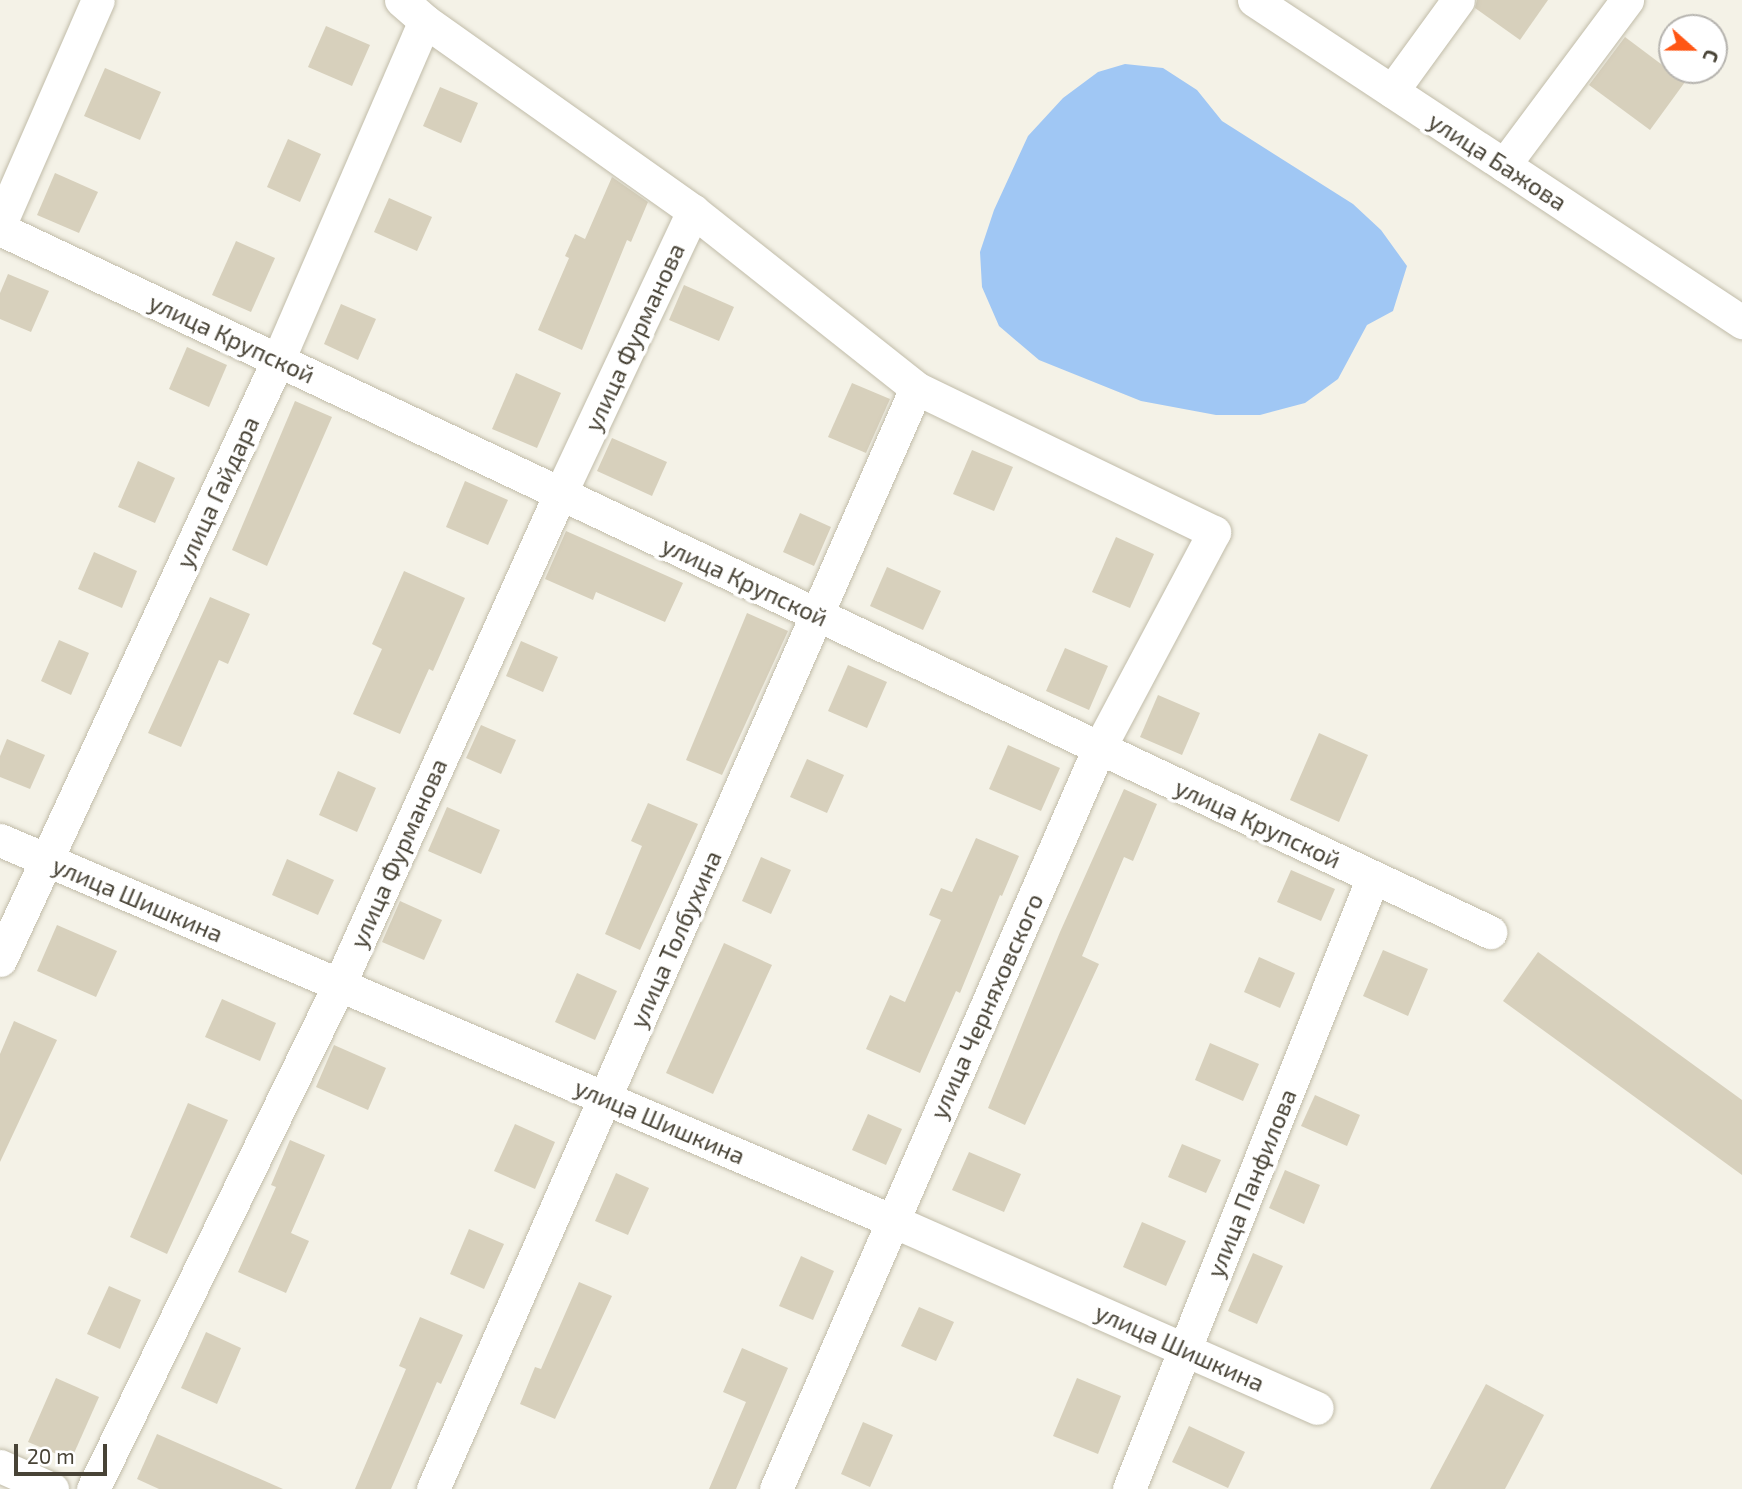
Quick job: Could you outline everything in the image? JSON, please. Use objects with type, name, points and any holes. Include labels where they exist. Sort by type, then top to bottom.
[{"type":"street","points":[[0,226],[98,0]]},
{"type":"street","name":"улица Бажова","points":[[1254,0],[1741,321]]},
{"type":"street","points":[[1392,91],[1458,0]]},
{"type":"street","points":[[1504,165],[1627,0]]},
{"type":"street","points":[[413,10],[693,211],[916,388]]},
{"type":"street","name":"улица Гайдара","points":[[0,960],[278,360],[413,10]]},
{"type":"street","name":"улица Фурманова","points":[[93,1489],[339,985],[561,494],[693,211]]},
{"type":"street","name":"улица Крупской","points":[[0,226],[1490,932]]},
{"type":"street","name":"улица Черняховского","points":[[776,1489],[1099,748],[1214,532],[916,388]]},
{"type":"street","name":"улица Толбухина","points":[[433,1489],[916,388]]},
{"type":"street","name":"улица Шишкина","points":[[0,840],[893,1221],[1317,1408]]},
{"type":"street","name":"улица Панфилова","points":[[1129,1489],[1373,877]]},
{"type":"street","points":[[0,1466],[52,1489]]},
{"type":"water","points":[[1125,64],[1163,68],[1197,90],[1222,121],[1353,204],[1381,230],[1407,266],[1393,311],[1367,325],[1338,379],[1305,403],[1260,415],[1216,415],[1141,401],[1039,360],[999,326],[982,287],[980,252],[994,210],[1028,136],[1063,98],[1098,72]]},
{"type":"building","points":[[1477,0],[1548,0],[1520,40],[1475,8]]},
{"type":"building","points":[[326,26],[370,45],[352,86],[308,67]]},
{"type":"building","points":[[1625,37],[1658,62],[1658,84],[1684,84],[1650,130],[1589,85]]},
{"type":"building","points":[[105,68],[161,92],[140,140],[84,116]]},
{"type":"building","points":[[440,87],[478,103],[461,143],[423,126]]},
{"type":"building","points":[[288,139],[321,154],[300,202],[267,187]]},
{"type":"building","points":[[55,173],[98,192],[79,233],[37,215]]},
{"type":"building","points":[[612,177],[648,202],[631,242],[627,240],[582,350],[538,330],[569,258],[565,256],[575,234],[585,239]]},
{"type":"building","points":[[389,198],[432,217],[417,251],[374,232]]},
{"type":"building","points":[[236,241],[275,258],[251,312],[212,295]]},
{"type":"building","points":[[8,274],[49,291],[31,332],[0,319],[0,293]]},
{"type":"building","points":[[684,285],[734,307],[719,341],[669,320]]},
{"type":"building","points":[[341,304],[376,319],[358,360],[324,344]]},
{"type":"building","points":[[187,347],[227,365],[209,407],[169,389]]},
{"type":"building","points":[[516,373],[561,393],[537,448],[492,429]]},
{"type":"building","points":[[852,383],[890,399],[866,453],[828,437]]},
{"type":"building","points":[[295,401],[332,417],[267,566],[232,550]]},
{"type":"building","points":[[612,438],[667,462],[652,496],[597,471]]},
{"type":"building","points":[[972,450],[1013,467],[994,511],[953,494]]},
{"type":"building","points":[[138,461],[175,478],[155,523],[118,507]]},
{"type":"building","points":[[465,481],[508,500],[488,545],[446,527]]},
{"type":"building","points":[[800,513],[831,527],[814,566],[783,552]]},
{"type":"building","points":[[566,531],[683,583],[665,622],[596,592],[593,600],[545,579]]},
{"type":"building","points":[[1116,537],[1154,554],[1130,608],[1092,592]]},
{"type":"building","points":[[94,552],[137,571],[122,608],[78,589]]},
{"type":"building","points":[[887,567],[941,591],[923,630],[870,606]]},
{"type":"building","points":[[404,571],[465,598],[433,671],[429,669],[400,734],[353,714],[382,649],[372,644]]},
{"type":"building","points":[[210,597],[250,614],[228,664],[219,660],[181,747],[148,733]]},
{"type":"building","points":[[747,613],[788,631],[722,775],[686,760]]},
{"type":"building","points":[[59,640],[89,653],[71,695],[41,681]]},
{"type":"building","points":[[521,641],[558,657],[543,692],[506,676]]},
{"type":"building","points":[[1065,648],[1108,666],[1089,710],[1046,691]]},
{"type":"building","points":[[848,665],[887,682],[867,728],[828,711]]},
{"type":"building","points":[[1158,695],[1200,713],[1182,755],[1140,737]]},
{"type":"building","points":[[481,725],[516,740],[501,774],[466,758]]},
{"type":"building","points":[[1319,733],[1368,755],[1339,822],[1290,800]]},
{"type":"building","points":[[7,739],[45,755],[30,789],[0,777],[0,756]]},
{"type":"building","points":[[1008,745],[1060,768],[1041,811],[989,789]]},
{"type":"building","points":[[807,759],[844,775],[827,813],[790,797]]},
{"type":"building","points":[[338,771],[376,788],[357,832],[319,815]]},
{"type":"building","points":[[1124,789],[1157,804],[1133,861],[1124,857],[1082,956],[1099,964],[1025,1125],[988,1108],[1060,932]]},
{"type":"building","points":[[648,803],[698,824],[640,950],[605,934],[642,846],[631,841]]},
{"type":"building","points":[[447,807],[500,830],[481,874],[428,851]]},
{"type":"building","points":[[976,838],[1019,856],[960,993],[956,991],[920,1073],[866,1049],[890,995],[905,1002],[941,920],[929,915],[941,888],[952,892]]},
{"type":"building","points":[[761,857],[791,870],[771,914],[742,901]]},
{"type":"building","points":[[287,859],[334,880],[318,915],[272,895]]},
{"type":"building","points":[[1291,870],[1335,889],[1321,921],[1277,902]]},
{"type":"building","points":[[400,901],[442,920],[424,960],[382,942]]},
{"type":"building","points":[[57,925],[117,951],[96,997],[37,971]]},
{"type":"building","points":[[724,943],[772,965],[713,1094],[666,1073]]},
{"type":"building","points":[[1383,950],[1428,969],[1408,1016],[1363,996]]},
{"type":"building","points":[[1538,952],[1742,1100],[1742,1175],[1503,1001]]},
{"type":"building","points":[[1259,957],[1295,973],[1280,1008],[1244,992]]},
{"type":"building","points":[[577,973],[617,991],[595,1040],[555,1022]]},
{"type":"building","points":[[222,999],[276,1023],[260,1061],[205,1037]]},
{"type":"building","points":[[14,1021],[57,1040],[0,1162],[0,1054]]},
{"type":"building","points":[[1210,1043],[1259,1064],[1243,1101],[1195,1080]]},
{"type":"building","points":[[334,1045],[386,1068],[368,1110],[316,1087]]},
{"type":"building","points":[[1315,1095],[1360,1115],[1347,1146],[1301,1126]]},
{"type":"building","points":[[188,1103],[228,1120],[167,1254],[130,1237]]},
{"type":"building","points":[[868,1114],[902,1129],[886,1165],[852,1150]]},
{"type":"building","points":[[515,1124],[555,1142],[535,1189],[494,1171]]},
{"type":"building","points":[[290,1140],[325,1155],[291,1233],[309,1241],[286,1293],[238,1272],[276,1187],[271,1185]]},
{"type":"building","points":[[1182,1144],[1221,1160],[1206,1193],[1168,1177]]},
{"type":"building","points":[[969,1152],[1021,1174],[1004,1212],[952,1190]]},
{"type":"building","points":[[1285,1170],[1320,1185],[1304,1224],[1269,1208]]},
{"type":"building","points":[[616,1173],[649,1188],[628,1235],[595,1221]]},
{"type":"building","points":[[1142,1222],[1186,1241],[1166,1286],[1123,1267]]},
{"type":"building","points":[[469,1229],[504,1244],[484,1289],[450,1274]]},
{"type":"building","points":[[1253,1253],[1283,1266],[1257,1324],[1228,1311]]},
{"type":"building","points":[[801,1256],[834,1271],[813,1320],[779,1306]]},
{"type":"building","points":[[579,1282],[612,1296],[555,1419],[520,1404],[535,1367],[541,1369]]},
{"type":"building","points":[[109,1286],[141,1300],[120,1349],[87,1334]]},
{"type":"building","points":[[919,1307],[954,1322],[936,1361],[901,1346]]},
{"type":"building","points":[[420,1317],[463,1335],[441,1384],[437,1382],[391,1489],[355,1489],[406,1369],[399,1366]]},
{"type":"building","points":[[206,1332],[241,1348],[217,1404],[181,1388]]},
{"type":"building","points":[[742,1348],[788,1368],[736,1489],[709,1489],[746,1402],[723,1392]]},
{"type":"building","points":[[56,1378],[99,1397],[71,1460],[28,1442]]},
{"type":"building","points":[[1077,1378],[1121,1396],[1098,1454],[1053,1436]]},
{"type":"building","points":[[1486,1384],[1544,1415],[1505,1489],[1430,1489]]},
{"type":"building","points":[[863,1422],[893,1435],[870,1487],[841,1474]]},
{"type":"building","points":[[1189,1426],[1245,1452],[1228,1488],[1172,1462]]},
{"type":"building","points":[[157,1434],[283,1489],[159,1489],[137,1479]]}]
